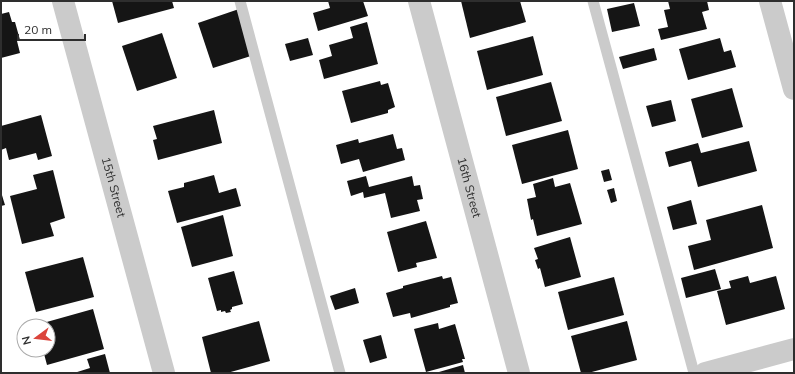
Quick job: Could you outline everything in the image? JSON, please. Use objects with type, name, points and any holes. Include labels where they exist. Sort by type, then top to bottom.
[{"type":"street","name":"15th Street","points":[[63,1],[164,373]]},
{"type":"street","name":"16th Street","points":[[419,1],[519,373]]},
{"type":"street","points":[[770,1],[794,89]]},
{"type":"street","points":[[705,373],[794,349]]},
{"type":"lane","points":[[240,1],[340,373]]},
{"type":"lane","points":[[593,1],[694,373]]},
{"type":"building","points":[[112,1],[172,1],[174,8],[118,23]]},
{"type":"building","points":[[328,1],[363,1],[368,16],[318,31],[313,13],[330,8]]},
{"type":"building","points":[[461,1],[520,1],[526,22],[470,38]]},
{"type":"building","points":[[668,1],[707,1],[709,10],[702,12],[707,29],[661,40],[658,29],[668,27],[664,10],[670,9]]},
{"type":"building","points":[[634,3],[640,26],[612,32],[607,9]]},
{"type":"building","points":[[239,9],[254,55],[213,68],[198,23]]},
{"type":"building","points":[[9,12],[12,22],[15,22],[20,40],[17,41],[20,53],[1,58],[1,14]]},
{"type":"building","points":[[367,22],[378,64],[324,79],[319,60],[332,56],[329,45],[353,38],[350,27]]},
{"type":"building","points":[[162,33],[177,78],[137,91],[122,46]]},
{"type":"building","points":[[533,36],[543,75],[487,90],[477,51]]},
{"type":"building","points":[[308,38],[313,55],[290,61],[285,44]]},
{"type":"building","points":[[720,38],[724,52],[731,50],[736,67],[688,80],[679,49]]},
{"type":"building","points":[[654,48],[657,60],[623,69],[619,57]]},
{"type":"building","points":[[380,81],[381,85],[388,83],[395,107],[388,110],[388,113],[351,123],[342,91]]},
{"type":"building","points":[[551,82],[562,121],[506,136],[496,97]]},
{"type":"building","points":[[732,88],[743,127],[702,138],[691,99]]},
{"type":"building","points":[[671,100],[676,121],[652,127],[646,106]]},
{"type":"building","points":[[214,110],[222,143],[158,160],[153,140],[157,139],[153,126]]},
{"type":"building","points":[[41,115],[52,156],[38,160],[36,153],[9,160],[6,148],[1,150],[1,126]]},
{"type":"building","points":[[568,130],[578,169],[522,184],[512,145]]},
{"type":"building","points":[[393,134],[397,149],[402,148],[405,160],[363,172],[359,159],[341,164],[336,145],[358,139],[359,143]]},
{"type":"building","points":[[749,141],[757,171],[698,187],[691,161],[669,167],[665,152],[698,143],[701,153]]},
{"type":"building","points":[[609,169],[612,180],[604,182],[601,171]]},
{"type":"building","points":[[53,170],[65,218],[50,223],[54,236],[22,244],[10,196],[37,189],[33,175]]},
{"type":"building","points":[[214,175],[219,193],[236,188],[241,206],[177,223],[168,191],[184,187],[184,183]]},
{"type":"building","points":[[366,176],[369,187],[412,176],[414,186],[420,185],[423,199],[417,200],[420,211],[391,218],[385,193],[364,198],[363,192],[351,196],[347,181]]},
{"type":"building","points":[[553,178],[555,187],[570,183],[582,224],[537,236],[533,219],[531,220],[527,199],[536,197],[533,184]]},
{"type":"building","points":[[614,188],[617,201],[611,203],[607,190]]},
{"type":"building","points":[[1,192],[5,205],[1,206]]},
{"type":"building","points":[[691,200],[697,224],[673,230],[667,207]]},
{"type":"building","points":[[762,205],[773,248],[694,270],[688,246],[711,240],[706,220]]},
{"type":"building","points":[[223,215],[233,256],[192,267],[181,227]]},
{"type":"building","points":[[426,221],[437,258],[416,263],[417,267],[398,272],[387,232]]},
{"type":"building","points":[[570,237],[581,277],[545,287],[540,268],[538,269],[535,260],[538,259],[534,248]]},
{"type":"building","points":[[83,257],[94,297],[36,312],[25,272]]},
{"type":"building","points":[[715,269],[721,289],[686,298],[681,278]]},
{"type":"building","points":[[234,271],[243,304],[232,307],[230,310],[231,312],[226,313],[225,311],[221,312],[221,310],[217,311],[208,278]]},
{"type":"building","points":[[442,276],[443,279],[451,277],[458,303],[450,305],[450,307],[411,318],[410,313],[393,317],[386,293],[403,288],[403,286]]},
{"type":"building","points":[[748,276],[750,283],[776,276],[785,309],[726,325],[717,291],[731,288],[729,281]]},
{"type":"building","points":[[614,277],[624,315],[568,330],[558,292]]},
{"type":"building","points":[[355,288],[359,303],[335,310],[330,296]]},
{"type":"building","points":[[93,309],[104,349],[47,365],[45,358],[56,358],[56,319]]},
{"type":"building","points":[[259,321],[270,361],[227,373],[211,373],[202,337]]},
{"type":"building","points":[[627,321],[637,360],[588,373],[581,373],[571,336]]},
{"type":"building","points":[[438,323],[439,329],[455,324],[465,359],[462,359],[463,362],[426,372],[414,329]]},
{"type":"building","points":[[381,335],[387,358],[370,363],[363,340]]},
{"type":"building","points":[[105,354],[110,373],[74,373],[90,368],[87,359]]},
{"type":"building","points":[[463,365],[465,373],[439,373],[439,372]]}]
